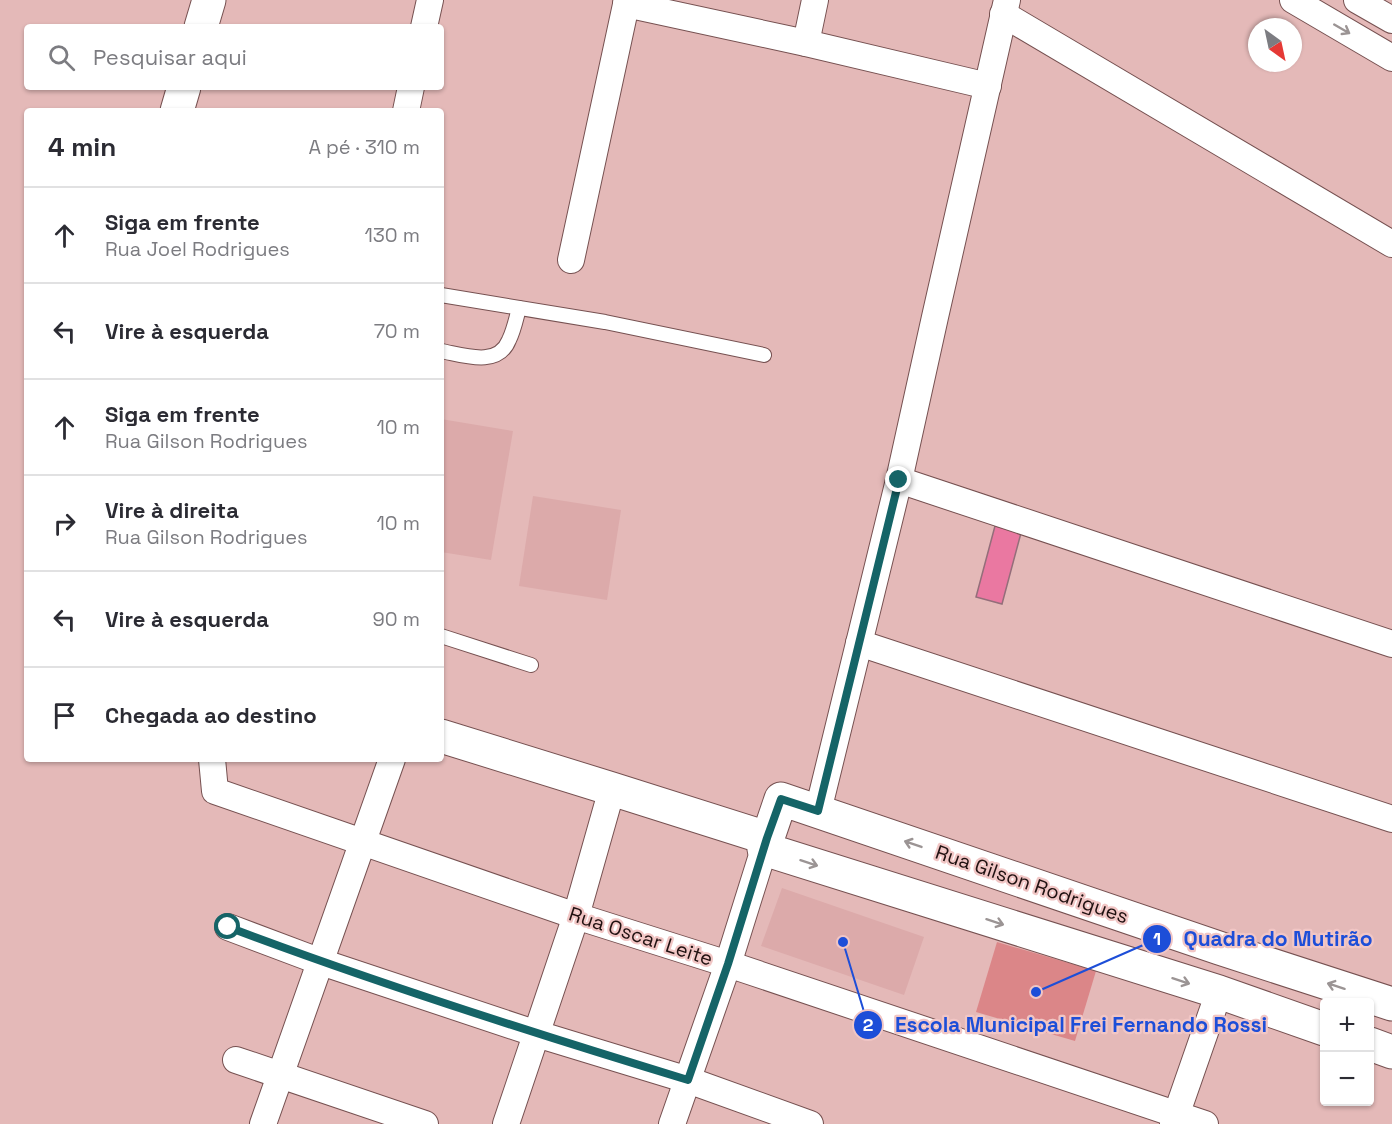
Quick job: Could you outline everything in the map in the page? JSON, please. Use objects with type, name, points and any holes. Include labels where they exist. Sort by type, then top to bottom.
[{"type":"street","points":[[202,24],[209,0]]},
{"type":"street","points":[[425,24],[430,0]]},
{"type":"street","points":[[806,43],[814,0]]},
{"type":"street","points":[[1293,0],[1392,58]]},
{"type":"street","points":[[1358,0],[1392,20]]},
{"type":"street","points":[[571,260],[626,2],[988,86]]},
{"type":"street","points":[[818,811],[899,480],[1005,7],[1392,244]]},
{"type":"street","points":[[178,108],[183,90]]},
{"type":"street","points":[[407,108],[410,90]]},
{"type":"street","points":[[899,480],[1392,644]]},
{"type":"street","points":[[858,643],[1392,819]]},
{"type":"street","points":[[444,737],[612,789],[766,844],[1320,1028]]},
{"type":"street","name":"Rua Oscar Leite","points":[[212,762],[215,791],[576,916],[728,964],[1175,1119],[1205,1124]]},
{"type":"street","points":[[263,1124],[391,762]]},
{"type":"street","points":[[506,1124],[576,916],[612,789]]},
{"type":"street","name":"Rua Gilson Rodrigues","points":[[766,844],[781,799],[1219,948],[1392,1004]]},
{"type":"street","points":[[672,1124],[728,964],[766,844]]},
{"type":"street","points":[[228,927],[321,962],[537,1034],[688,1080],[810,1124]]},
{"type":"street","points":[[1175,1119],[1219,993]]},
{"type":"street","points":[[1374,1045],[1392,1052]]},
{"type":"street","points":[[236,1060],[425,1124]]},
{"type":"lane","points":[[444,296],[605,322],[764,355]]},
{"type":"lane","points":[[444,352],[481,359],[494,356],[502,351],[509,342],[519,308]]},
{"type":"lane","points":[[444,637],[531,665]]},
{"type":"shaded area","points":[[444,420],[513,431],[491,560],[444,552]]},
{"type":"shaded area","points":[[533,496],[621,510],[607,600],[519,586]]},
{"type":"shaded area","points":[[782,888],[924,937],[904,995],[761,946]]},
{"type":"shaded area","points":[[997,942],[1096,971],[1075,1041],[976,1012]]},
{"type":"building","points":[[995,526],[1021,533],[1002,604],[976,597]]},
{"type":"place","name":"Escola Municipal Frei Fernando Rossi","points":[[843,942]]},
{"type":"place","name":"Quadra do Mutirão","points":[[1036,992]]},
{"type":"route","points":[[228,927],[321,962],[537,1034],[688,1080],[781,799],[818,811],[899,480]]}]
